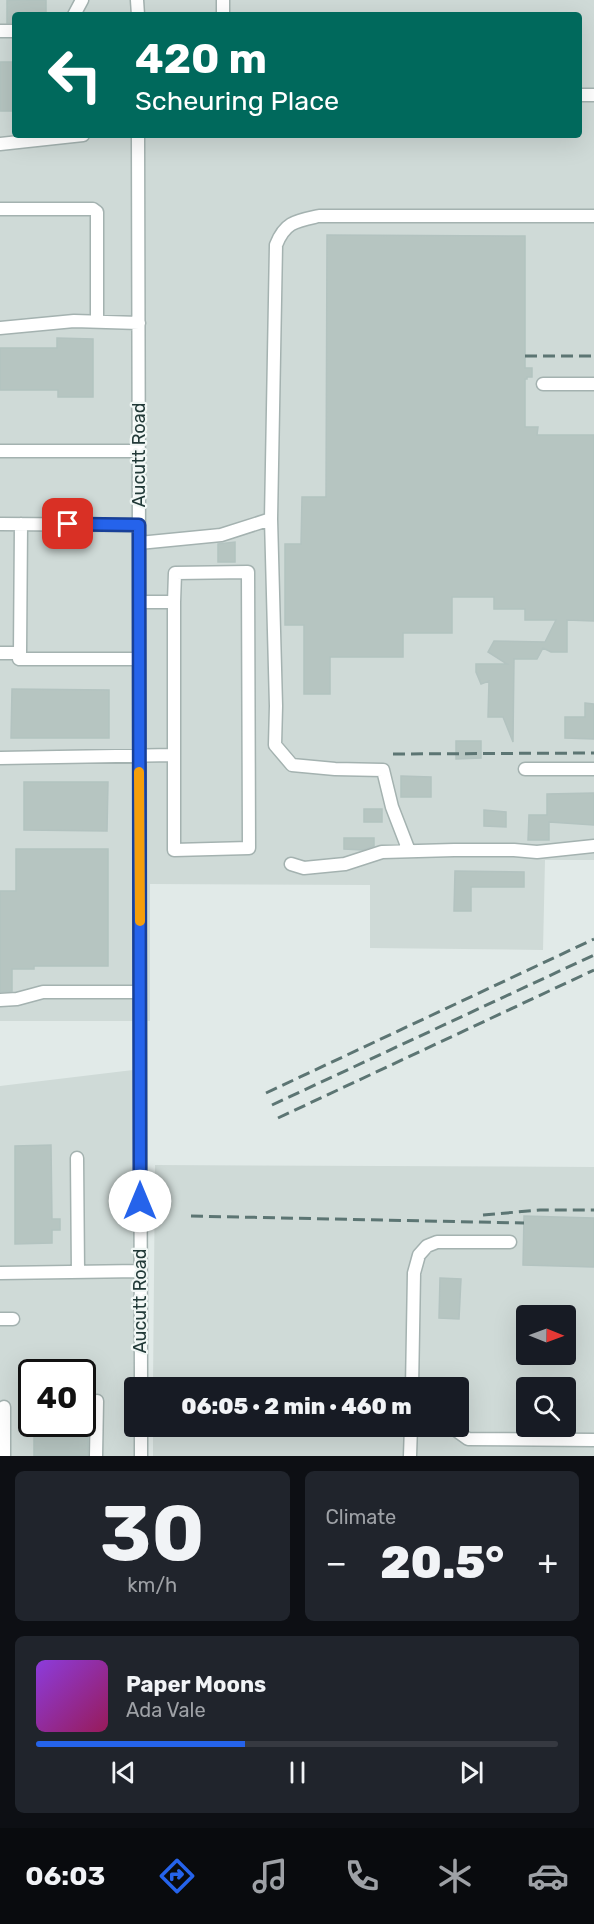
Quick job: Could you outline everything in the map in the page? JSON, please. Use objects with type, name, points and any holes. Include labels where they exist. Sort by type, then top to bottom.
[{"type":"street","points":[[0,144],[55,138]]},
{"type":"street","name":"Aucutt Road","points":[[138,138],[141,1377]]},
{"type":"street","points":[[0,209],[93,209],[97,212],[97,321]]},
{"type":"street","points":[[409,851],[392,807],[383,770],[292,765],[275,745],[271,519],[276,245],[282,232],[295,221],[319,216],[594,216]]},
{"type":"street","points":[[0,328],[68,322],[139,323]]},
{"type":"street","points":[[543,384],[594,384]]},
{"type":"street","points":[[0,451],[139,451]]},
{"type":"street","points":[[139,543],[221,535],[271,519]]},
{"type":"street","points":[[0,524],[139,525]]},
{"type":"street","points":[[21,524],[19,659],[139,659]]},
{"type":"street","points":[[175,573],[248,573],[249,848],[174,850],[174,602],[175,573]]},
{"type":"street","points":[[139,602],[174,602]]},
{"type":"street","points":[[0,653],[20,653]]},
{"type":"street","points":[[0,758],[174,755]]},
{"type":"street","points":[[525,769],[594,770]]},
{"type":"street","points":[[291,864],[304,868],[345,864],[381,852],[514,850],[537,852],[594,846]]},
{"type":"street","points":[[0,1000],[18,999],[43,992],[140,992]]},
{"type":"street","points":[[77,1158],[78,1272]]},
{"type":"street","points":[[412,1377],[414,1273],[419,1255],[427,1246],[437,1242],[510,1242]]},
{"type":"street","points":[[0,1273],[140,1270]]},
{"type":"street","points":[[96,1456],[97,1401]]},
{"type":"street","points":[[4,1407],[4,1456]]},
{"type":"street","points":[[141,1437],[141,1456]]},
{"type":"street","points":[[410,1456],[411,1437]]},
{"type":"street","points":[[465,1437],[468,1439],[594,1440]]},
{"type":"shaded area","points":[[0,0],[594,0],[594,860],[545,860],[543,950],[370,948],[370,885],[150,884],[150,1021],[0,1021]]},
{"type":"shaded area","points":[[133,1070],[135,1377],[124,1377],[124,1437],[135,1437],[135,1456],[0,1456],[0,1086]]},
{"type":"shaded area","points":[[155,1165],[594,1167],[594,1456],[153,1456],[153,1437],[469,1437],[469,1377],[153,1377]]},
{"type":"building","points":[[7,0],[46,0],[46,12],[12,12],[12,23],[7,23]]},
{"type":"building","points":[[0,62],[12,62],[12,111],[0,111]]},
{"type":"building","points":[[327,235],[525,236],[525,368],[532,368],[532,377],[525,379],[525,427],[538,427],[537,435],[594,435],[594,621],[567,620],[567,652],[551,652],[543,648],[537,659],[514,659],[513,742],[503,717],[488,717],[489,681],[481,684],[476,672],[476,664],[507,664],[488,652],[494,641],[545,642],[556,620],[525,620],[525,609],[494,609],[494,597],[452,597],[452,633],[403,633],[403,657],[330,657],[330,694],[304,694],[304,625],[285,625],[285,544],[301,544],[302,497],[326,497]]},
{"type":"building","points":[[57,338],[93,339],[93,397],[58,397],[58,390],[0,390],[0,348],[57,348]]},
{"type":"building","points":[[235,542],[235,562],[218,562],[218,544]]},
{"type":"building","points":[[12,689],[109,690],[109,738],[11,738]]},
{"type":"building","points":[[585,703],[594,704],[594,739],[565,738],[565,717],[585,717]]},
{"type":"building","points":[[456,741],[481,741],[481,758],[456,759]]},
{"type":"building","points":[[401,776],[431,777],[431,797],[401,797]]},
{"type":"building","points":[[24,782],[108,782],[107,831],[24,830]]},
{"type":"building","points":[[594,793],[594,825],[549,822],[549,840],[528,840],[529,815],[547,815],[547,794]]},
{"type":"building","points":[[364,809],[382,809],[382,822],[364,822]]},
{"type":"building","points":[[484,810],[506,812],[506,827],[484,826]]},
{"type":"building","points":[[344,838],[374,838],[374,846],[363,850],[344,849]]},
{"type":"building","points":[[16,849],[108,849],[108,966],[34,966],[34,969],[12,969],[12,991],[0,992],[0,891],[16,891]]},
{"type":"building","points":[[455,871],[524,872],[524,887],[471,887],[471,911],[454,911]]},
{"type":"building","points":[[51,1145],[52,1219],[60,1219],[60,1230],[52,1230],[52,1243],[15,1244],[15,1146]]},
{"type":"building","points":[[524,1216],[594,1218],[594,1267],[523,1265]]},
{"type":"building","points":[[440,1278],[461,1279],[459,1319],[439,1318]]},
{"type":"building","points":[[34,1437],[88,1437],[88,1456],[34,1456]]},
{"type":"railway","points":[[525,356],[594,356]]},
{"type":"railway","points":[[393,754],[594,753]]},
{"type":"railway","points":[[266,1093],[594,939]]},
{"type":"railway","points":[[272,1105],[594,955]]},
{"type":"railway","points":[[278,1118],[594,970]]},
{"type":"railway","points":[[483,1215],[540,1210],[594,1210]]},
{"type":"railway","points":[[191,1216],[524,1223]]},
{"type":"slow traffic","points":[[139,772],[140,921]]},
{"type":"route","points":[[68,524],[139,525],[140,1201]]}]
